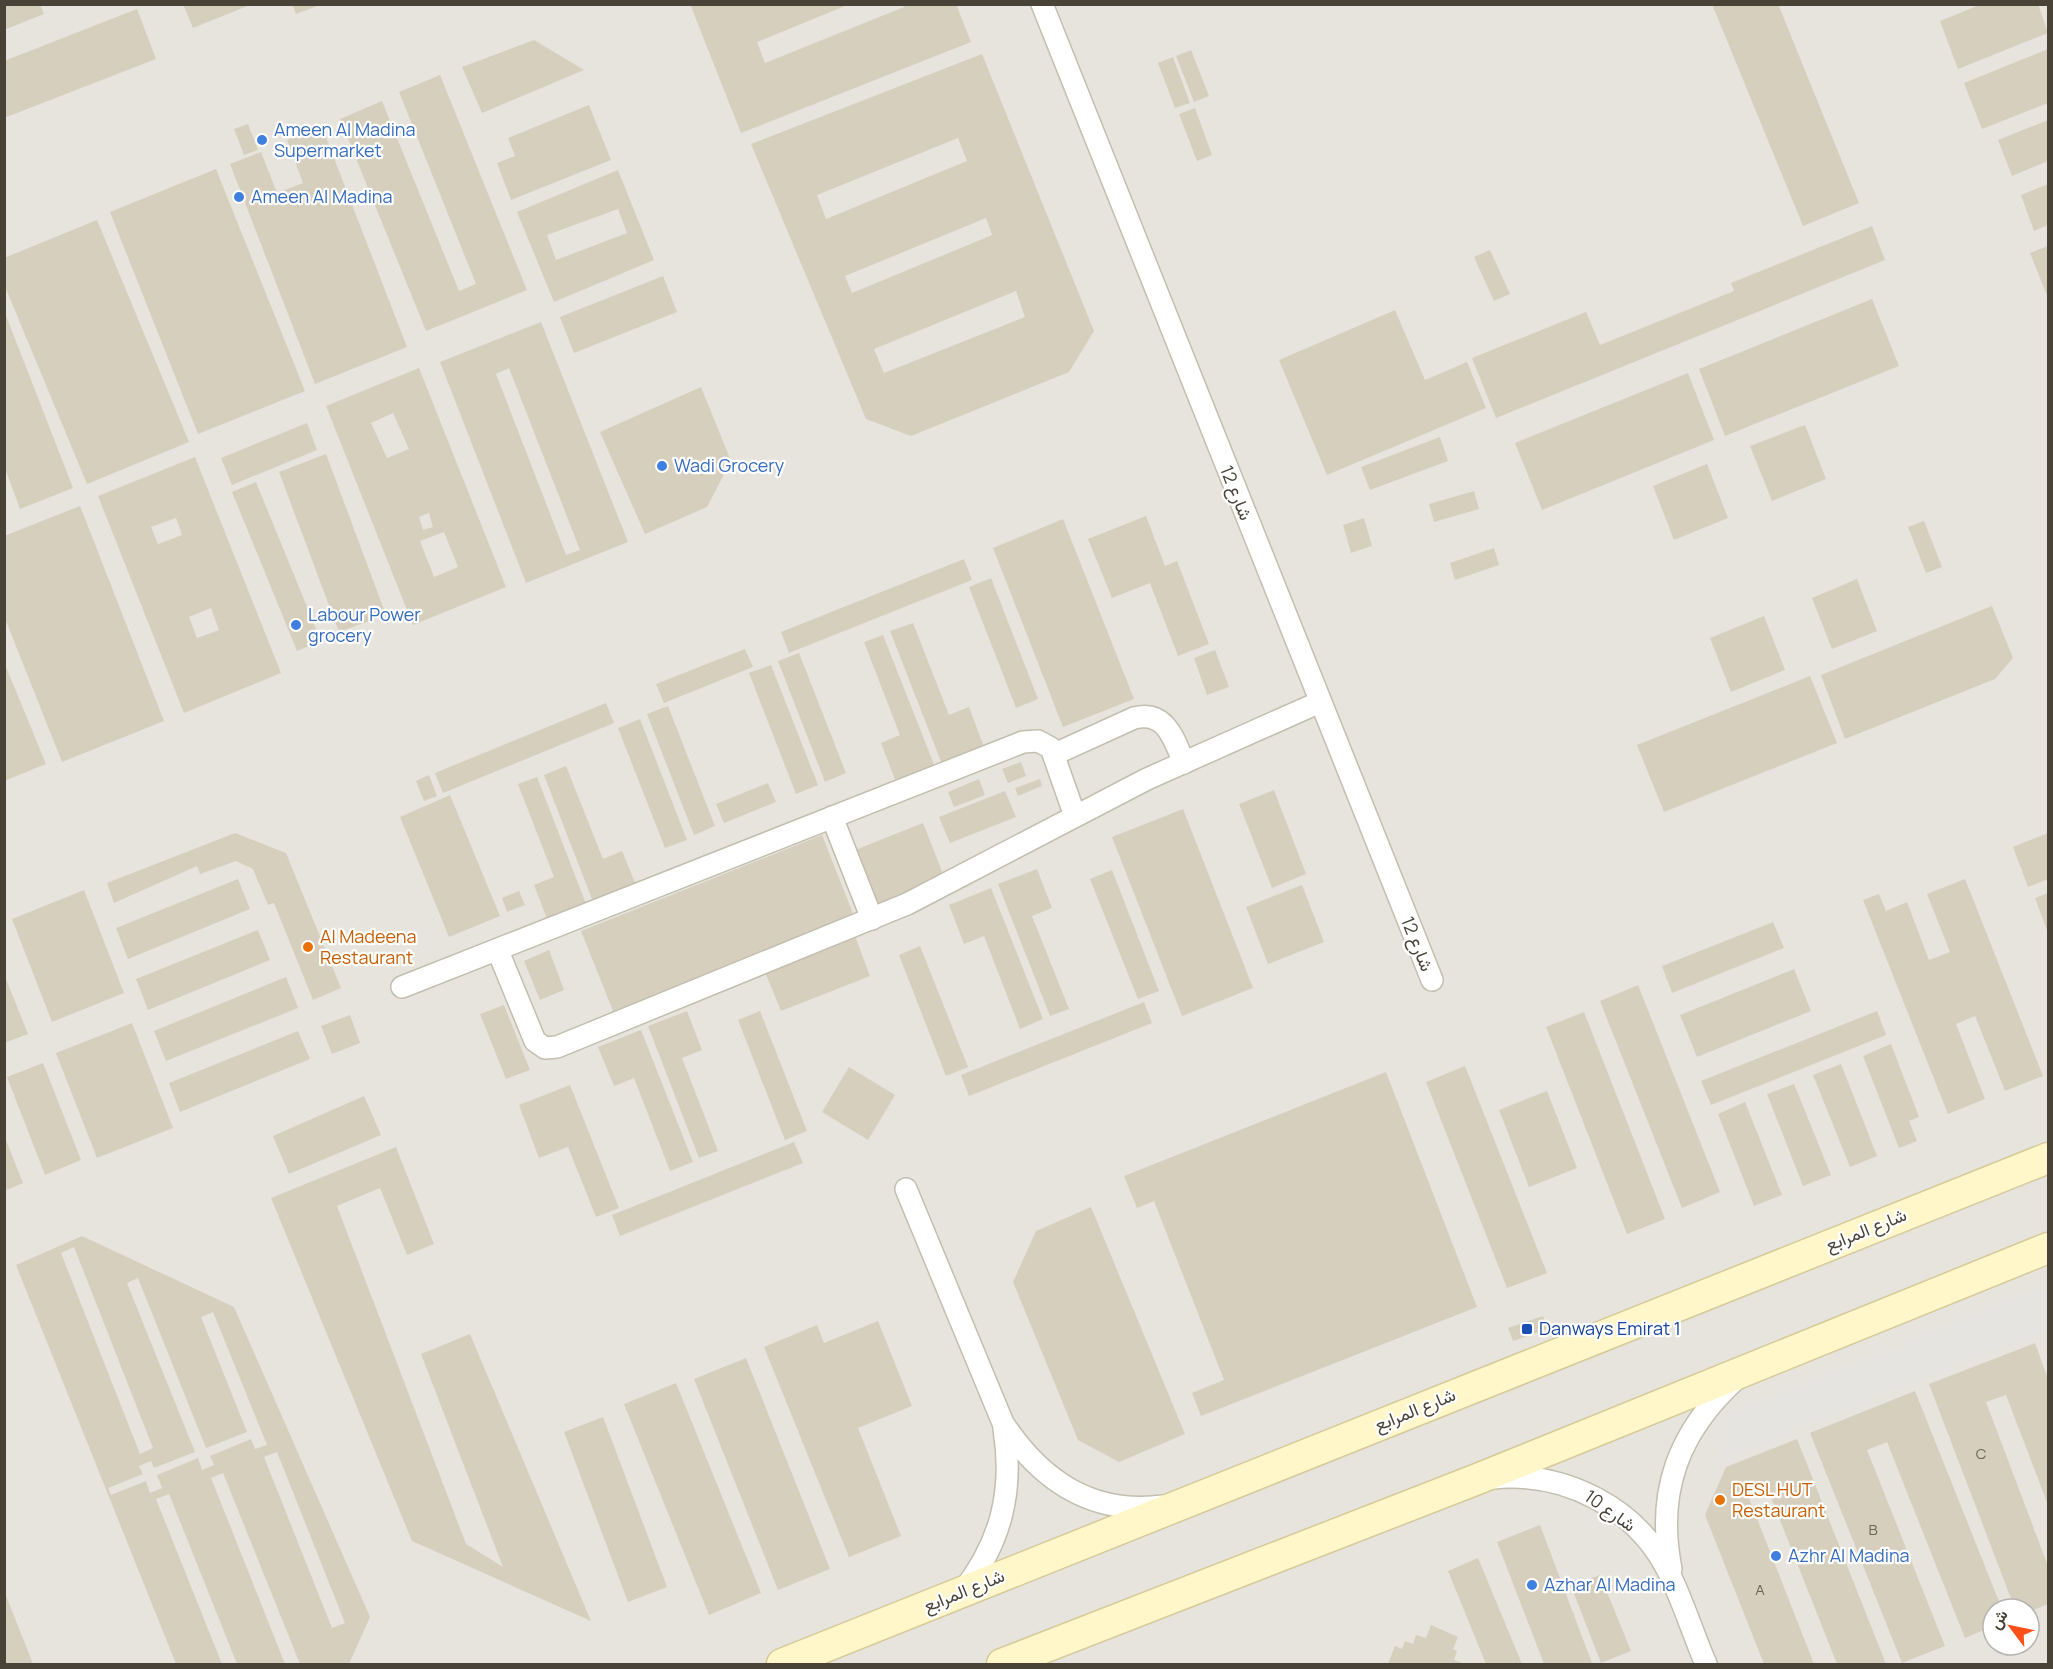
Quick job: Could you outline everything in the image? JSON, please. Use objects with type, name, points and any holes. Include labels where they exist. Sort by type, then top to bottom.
[{"type":"main road","name":"شارع المرابع","points":[[782,1665],[1179,1504],[2049,1158]]},
{"type":"main road","points":[[1002,1665],[1475,1480],[2049,1248]]},
{"type":"street","name":"شارع 12","points":[[1042,4],[1432,980]]},
{"type":"street","points":[[498,951],[535,1041],[539,1046],[551,1049],[941,888],[1075,816],[1184,763],[1320,702]]},
{"type":"street","points":[[1055,754],[1134,718],[1148,716],[1162,721],[1167,727],[1184,763]]},
{"type":"street","points":[[402,987],[1023,742],[1031,740],[1045,743],[1055,754],[1075,816]]},
{"type":"street","points":[[831,817],[872,918]]},
{"type":"street","points":[[906,1189],[1003,1423],[1020,1449],[1042,1471],[1068,1489],[1094,1500],[1122,1507],[1150,1508],[1179,1504]]},
{"type":"street","name":"شارع 10","points":[[1677,1593],[1666,1540],[1666,1514],[1677,1460],[1701,1415],[1746,1370]]},
{"type":"street","points":[[963,1591],[981,1567],[995,1540],[1004,1512],[1008,1482],[1008,1452],[1003,1423]]},
{"type":"street","name":"شارع 10","points":[[1475,1480],[1496,1477],[1539,1479],[1581,1490],[1602,1501],[1640,1532],[1668,1571],[1706,1665]]},
{"type":"shaded area","points":[[5,5],[2048,5],[2048,1664],[5,1664]]},
{"type":"shaded area","points":[[2048,1285],[2048,1329],[1726,1459],[1714,1421]]},
{"type":"building","points":[[4,4],[40,4],[44,14],[4,30]]},
{"type":"building","points":[[183,4],[250,4],[250,5],[193,28]]},
{"type":"building","points":[[292,4],[320,4],[320,5],[296,14]]},
{"type":"building","points":[[690,4],[850,4],[757,42],[765,63],[904,7],[903,4],[956,4],[971,42],[741,133]]},
{"type":"building","points":[[1712,4],[1778,4],[1859,203],[1803,226]]},
{"type":"building","points":[[1982,4],[2038,4],[2048,33],[1958,69],[1940,21]]},
{"type":"building","points":[[137,9],[156,59],[4,118],[4,61]]},
{"type":"building","points":[[534,40],[584,70],[482,113],[462,67]]},
{"type":"building","points":[[2048,49],[2048,103],[1982,129],[1964,83]]},
{"type":"building","points":[[1191,50],[1209,96],[1194,102],[1176,56]]},
{"type":"building","points":[[982,54],[1094,331],[1069,372],[911,436],[866,419],[751,144]],"holes":[[[958,138],[967,161],[826,219],[817,195]],[[986,218],[992,235],[852,293],[845,276]],[[1016,291],[1025,317],[884,373],[874,349]]]},
{"type":"building","points":[[1173,57],[1190,103],[1175,108],[1158,63]]},
{"type":"building","points":[[440,75],[527,290],[426,331],[340,119],[382,101],[459,291],[476,284],[399,92]]},
{"type":"building","points":[[589,105],[611,160],[511,200],[497,163],[515,156],[508,138]]},
{"type":"building","points":[[1195,108],[1212,155],[1197,161],[1179,114]]},
{"type":"building","points":[[2048,120],[2048,161],[2012,176],[1998,140]]},
{"type":"building","points":[[248,124],[258,150],[244,155],[234,129]]},
{"type":"building","points":[[322,127],[407,347],[315,384],[230,164],[261,152],[277,193],[303,183],[287,140]]},
{"type":"building","points":[[216,169],[305,391],[198,434],[110,212]]},
{"type":"building","points":[[618,170],[654,260],[554,302],[517,212]],"holes":[[[618,209],[627,233],[556,260],[547,235]]]},
{"type":"building","points":[[2048,184],[2048,225],[2034,231],[2021,195]]},
{"type":"building","points":[[97,220],[189,442],[87,484],[4,284],[4,258]]},
{"type":"building","points":[[1872,226],[1885,260],[1496,418],[1472,358],[1586,312],[1600,345],[1734,291],[1731,283]]},
{"type":"building","points":[[2048,246],[2048,298],[2030,253]]},
{"type":"building","points":[[1490,250],[1510,294],[1494,301],[1474,257]]},
{"type":"building","points":[[663,276],[677,312],[574,353],[560,317]]},
{"type":"building","points":[[1872,299],[1899,366],[1725,436],[1699,369]]},
{"type":"building","points":[[1395,310],[1425,380],[1467,362],[1486,408],[1327,475],[1279,360]]},
{"type":"building","points":[[5,313],[73,488],[20,509],[5,468]]},
{"type":"building","points":[[541,322],[628,542],[526,583],[440,362]],"holes":[[[509,368],[580,550],[566,555],[496,374]]]},
{"type":"building","points":[[419,368],[506,587],[413,625],[326,406]],"holes":[[[393,413],[409,449],[387,458],[371,423]],[[429,513],[433,527],[423,530],[419,517]],[[444,532],[458,567],[434,577],[420,541]]]},
{"type":"building","points":[[1688,373],[1714,440],[1542,510],[1515,443]]},
{"type":"building","points":[[701,387],[731,461],[707,507],[645,534],[600,432]]},
{"type":"building","points":[[307,423],[317,450],[232,485],[221,458]]},
{"type":"building","points":[[1805,425],[1826,479],[1772,501],[1750,446]]},
{"type":"building","points":[[1440,437],[1448,461],[1370,490],[1361,467]]},
{"type":"building","points":[[326,454],[386,615],[339,632],[279,472]]},
{"type":"building","points":[[195,457],[281,673],[184,713],[98,496]],"holes":[[[176,518],[182,535],[158,544],[151,527]],[[211,608],[219,630],[197,638],[189,617]]]},
{"type":"building","points":[[1707,464],[1728,518],[1674,540],[1653,486]]},
{"type":"building","points":[[256,482],[321,641],[297,651],[232,492]]},
{"type":"building","points":[[1474,491],[1479,509],[1434,522],[1429,504]]},
{"type":"building","points":[[80,506],[164,721],[62,762],[4,616],[4,536]]},
{"type":"building","points":[[1146,516],[1165,566],[1177,561],[1209,644],[1178,656],[1150,583],[1112,598],[1088,539]]},
{"type":"building","points":[[1364,518],[1372,546],[1351,553],[1343,525]]},
{"type":"building","points":[[1063,519],[1134,699],[1063,727],[993,548]]},
{"type":"building","points":[[1924,521],[1942,567],[1926,573],[1908,527]]},
{"type":"building","points":[[1494,548],[1499,565],[1455,580],[1450,563]]},
{"type":"building","points":[[964,559],[972,580],[789,653],[781,632]]},
{"type":"building","points":[[991,578],[1038,699],[1016,708],[969,587]]},
{"type":"building","points":[[1857,579],[1877,631],[1832,649],[1812,598]]},
{"type":"building","points":[[1992,606],[2013,658],[1995,679],[1845,739],[1821,675]]},
{"type":"building","points":[[1764,616],[1785,670],[1731,692],[1710,638]]},
{"type":"building","points":[[913,623],[949,715],[969,707],[984,747],[942,764],[890,631]]},
{"type":"building","points":[[883,635],[935,767],[896,782],[881,743],[900,735],[864,642]]},
{"type":"building","points":[[745,649],[753,667],[664,703],[656,684]]},
{"type":"building","points":[[1215,650],[1229,687],[1207,695],[1194,658]]},
{"type":"building","points":[[799,653],[846,773],[825,782],[778,661]]},
{"type":"building","points":[[4,662],[46,764],[4,781]]},
{"type":"building","points":[[771,665],[818,785],[796,794],[749,673]]},
{"type":"building","points":[[1810,676],[1837,743],[1664,812],[1637,745]]},
{"type":"building","points":[[606,703],[614,723],[443,793],[435,773]]},
{"type":"building","points":[[668,706],[715,826],[694,835],[647,714]]},
{"type":"building","points":[[640,719],[687,840],[665,848],[618,728]]},
{"type":"building","points":[[1021,762],[1026,776],[1008,783],[1002,769]]},
{"type":"building","points":[[566,766],[603,859],[622,851],[638,890],[595,907],[544,775]]},
{"type":"building","points":[[429,775],[437,796],[424,801],[416,781]]},
{"type":"building","points":[[537,777],[588,909],[549,924],[534,885],[554,877],[518,784]]},
{"type":"building","points":[[979,779],[985,795],[954,807],[948,792]]},
{"type":"building","points":[[1040,779],[1042,786],[1018,796],[1015,788]]},
{"type":"building","points":[[768,783],[776,802],[724,823],[716,804]]},
{"type":"building","points":[[1274,790],[1306,874],[1272,888],[1239,804]]},
{"type":"building","points":[[1005,791],[1016,817],[950,843],[939,817]]},
{"type":"building","points":[[450,795],[500,916],[449,937],[400,817]]},
{"type":"building","points":[[1183,809],[1253,988],[1182,1016],[1112,837]]},
{"type":"building","points":[[923,823],[945,879],[877,906],[855,850]]},
{"type":"building","name":"Al Madeena Restaurant","points":[[235,833],[286,853],[341,988],[313,1000],[274,903],[268,905],[253,869],[236,861],[200,874],[197,866],[114,903],[107,883]]},
{"type":"building","points":[[2048,833],[2048,879],[2028,887],[2013,847]]},
{"type":"building","points":[[822,835],[856,921],[615,1016],[581,931]]},
{"type":"building","points":[[1037,869],[1052,908],[1032,916],[1069,1009],[1050,1016],[998,884]]},
{"type":"building","points":[[1112,870],[1159,991],[1138,999],[1090,879]]},
{"type":"building","points":[[238,879],[250,909],[128,959],[116,928]]},
{"type":"building","points":[[1965,879],[2043,1076],[2005,1091],[1975,1016],[1956,1024],[1985,1099],[1948,1114],[1863,900],[1879,894],[1886,911],[1907,902],[1929,960],[1950,952],[1927,894]]},
{"type":"building","points":[[1302,885],[1324,942],[1268,964],[1246,907]]},
{"type":"building","points":[[991,888],[1043,1019],[1020,1029],[984,936],[964,944],[949,905]]},
{"type":"building","points":[[84,890],[124,993],[52,1022],[12,919]]},
{"type":"building","points":[[519,891],[525,905],[507,912],[502,898]]},
{"type":"building","points":[[2048,893],[2048,933],[2035,898]]},
{"type":"building","points":[[1773,922],[1784,948],[1672,993],[1662,966]]},
{"type":"building","points":[[258,930],[270,960],[148,1010],[136,979]]},
{"type":"building","points":[[855,936],[870,976],[781,1011],[765,972]]},
{"type":"building","points":[[920,946],[968,1067],[946,1076],[899,955]]},
{"type":"building","points":[[549,950],[564,990],[540,1000],[524,961]]},
{"type":"building","points":[[1794,969],[1811,1011],[1697,1057],[1680,1015]]},
{"type":"building","points":[[4,974],[28,1034],[4,1043]]},
{"type":"building","points":[[286,977],[298,1008],[166,1061],[154,1031]]},
{"type":"building","points":[[1638,985],[1720,1192],[1682,1208],[1600,1001]]},
{"type":"building","points":[[1144,1002],[1152,1023],[969,1096],[961,1075]]},
{"type":"building","points":[[504,1005],[530,1070],[506,1079],[480,1014]]},
{"type":"building","points":[[687,1011],[702,1050],[682,1058],[718,1151],[699,1158],[648,1026]]},
{"type":"building","points":[[760,1011],[807,1131],[785,1140],[738,1020]]},
{"type":"building","points":[[1877,1011],[1886,1035],[1711,1105],[1701,1081]]},
{"type":"building","points":[[1584,1012],[1665,1219],[1627,1234],[1546,1027]]},
{"type":"building","points":[[350,1015],[360,1043],[332,1054],[321,1026]]},
{"type":"building","points":[[132,1023],[173,1128],[97,1158],[56,1053]]},
{"type":"building","points":[[641,1030],[693,1162],[670,1171],[634,1078],[614,1086],[598,1047]]},
{"type":"building","points":[[298,1031],[310,1059],[180,1112],[169,1083]]},
{"type":"building","points":[[1891,1044],[1919,1117],[1909,1121],[1917,1141],[1899,1148],[1863,1056]]},
{"type":"building","points":[[43,1063],[81,1160],[45,1175],[7,1077]]},
{"type":"building","points":[[1841,1064],[1877,1156],[1850,1167],[1813,1075]]},
{"type":"building","points":[[1465,1066],[1547,1273],[1507,1288],[1426,1082]]},
{"type":"building","points":[[849,1067],[895,1095],[868,1140],[822,1112]]},
{"type":"building","points":[[1386,1072],[1477,1307],[1201,1416],[1192,1393],[1224,1380],[1154,1201],[1137,1208],[1124,1176]]},
{"type":"building","points":[[1794,1084],[1831,1175],[1803,1186],[1767,1094]]},
{"type":"building","points":[[570,1085],[619,1208],[596,1217],[568,1147],[539,1158],[519,1105]]},
{"type":"building","points":[[1547,1091],[1577,1168],[1529,1187],[1499,1110]]},
{"type":"building","points":[[364,1096],[381,1135],[289,1174],[273,1136]]},
{"type":"building","points":[[1745,1102],[1782,1195],[1754,1206],[1718,1114]]},
{"type":"building","points":[[4,1135],[23,1183],[4,1191]]},
{"type":"building","points":[[794,1142],[803,1163],[620,1236],[612,1215]]},
{"type":"building","points":[[396,1147],[434,1244],[407,1255],[380,1188],[337,1206],[466,1544],[503,1567],[421,1354],[470,1334],[591,1621],[412,1541],[271,1198]]},
{"type":"building","points":[[1091,1207],[1185,1434],[1119,1462],[1078,1440],[1013,1282],[1036,1231]]},
{"type":"building","points":[[82,1236],[234,1307],[370,1617],[349,1664],[300,1664],[223,1473],[211,1478],[285,1664],[237,1664],[169,1494],[156,1499],[222,1664],[176,1664],[16,1265]],"holes":[[[74,1247],[153,1448],[140,1454],[61,1253]],[[138,1278],[206,1448],[247,1432],[201,1317],[213,1312],[267,1445],[255,1449],[251,1439],[210,1456],[214,1465],[202,1470],[198,1458],[157,1475],[162,1488],[150,1493],[146,1481],[111,1495],[108,1488],[143,1474],[139,1466],[151,1461],[154,1468],[195,1452],[127,1283]],[[277,1452],[345,1623],[332,1628],[264,1457]]]},
{"type":"building","points":[[1543,1316],[1547,1329],[1513,1341],[1508,1328]]},
{"type":"building","points":[[878,1321],[912,1406],[858,1428],[901,1536],[849,1557],[764,1347],[817,1325],[824,1343]]},
{"type":"building","points":[[2035,1343],[2048,1379],[2048,1505],[2006,1395],[1986,1402],[2048,1566],[2048,1604],[2041,1607],[2041,1597],[2010,1597],[1929,1384]]},
{"type":"building","points":[[746,1358],[830,1569],[778,1590],[694,1379]]},
{"type":"building","points":[[676,1383],[761,1593],[709,1615],[624,1404]]},
{"type":"building","points":[[1915,1391],[1997,1597],[1981,1597],[1981,1631],[1965,1638],[1887,1442],[1867,1450],[1945,1646],[1902,1663],[1810,1433]]},
{"type":"building","points":[[603,1417],[667,1587],[628,1602],[564,1432]]},
{"type":"building","points":[[1797,1439],[1886,1664],[1837,1664],[1768,1490],[1749,1498],[1814,1664],[1764,1664],[1705,1515],[1726,1467]]},
{"type":"building","points":[[1540,1525],[1592,1663],[1544,1664],[1497,1542]]},
{"type":"building","points":[[1478,1558],[1522,1664],[1486,1664],[1448,1571]]},
{"type":"building","points":[[1600,1575],[1631,1651],[1601,1663],[1571,1586]]},
{"type":"building","points":[[5,1593],[33,1664],[4,1664]]},
{"type":"building","points":[[1431,1625],[1458,1637],[1453,1649],[1457,1651],[1454,1660],[1465,1664],[1388,1664],[1395,1646],[1402,1649],[1405,1641],[1413,1644],[1416,1635],[1426,1638]]},
{"type":"place","name":"Ameen Al Madina Supermarket","points":[[262,140]]},
{"type":"place","name":"Ameen Al Madina","points":[[239,197]]},
{"type":"place","name":"Wadi Grocery","points":[[662,466]]},
{"type":"place","name":"Labour Power grocery","points":[[296,625]]},
{"type":"place","name":"Al Madeena Restaurant","points":[[308,947]]},
{"type":"place","name":"Danways Emirat 1","points":[[1527,1329]]},
{"type":"place","name":"DESL HUT Restaurant","points":[[1720,1500]]},
{"type":"place","name":"Azhr Al Madina","points":[[1776,1556]]},
{"type":"place","name":"Azhar Al Madina","points":[[1532,1585]]}]
